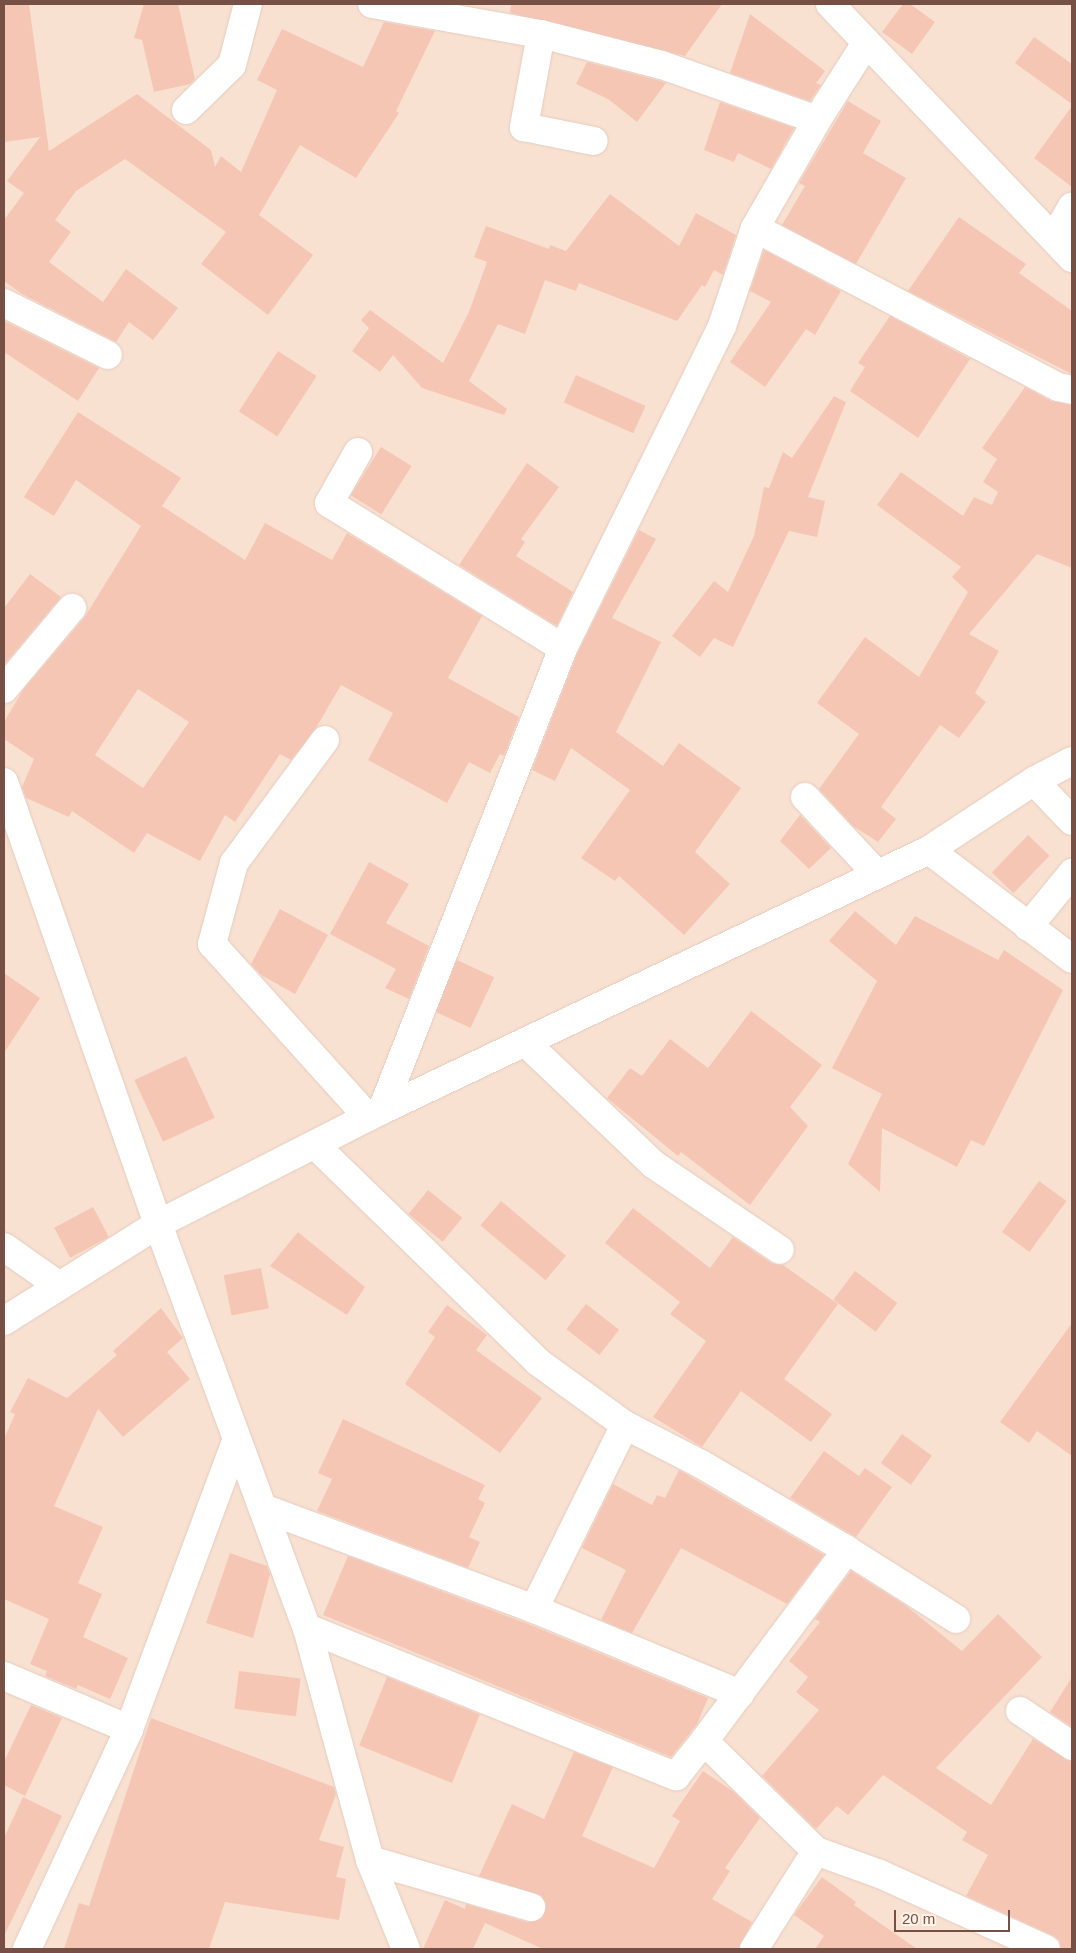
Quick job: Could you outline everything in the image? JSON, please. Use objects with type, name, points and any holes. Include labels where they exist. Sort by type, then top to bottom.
[{"type":"street","points":[[186,110],[232,65],[248,4]]},
{"type":"street","points":[[372,4],[541,34],[662,65],[816,120]]},
{"type":"street","points":[[830,4],[1054,236],[1072,258]]},
{"type":"street","points":[[541,34],[524,127],[594,141]]},
{"type":"street","points":[[375,1113],[563,648],[722,326],[755,228],[816,120],[866,43]]},
{"type":"street","points":[[1054,236],[1072,206]]},
{"type":"street","points":[[755,228],[1058,387],[1072,390]]},
{"type":"street","points":[[4,303],[108,355]]},
{"type":"street","points":[[358,452],[329,503],[563,648]]},
{"type":"street","points":[[4,689],[72,608]]},
{"type":"street","points":[[325,740],[234,863],[212,944],[375,1113]]},
{"type":"street","points":[[4,1321],[58,1285],[158,1224],[375,1113],[876,873],[929,850],[1034,781],[1072,761]]},
{"type":"street","points":[[1034,781],[1072,821]]},
{"type":"street","points":[[4,782],[21,838],[158,1224],[236,1441],[307,1628],[370,1860],[406,1949]]},
{"type":"street","points":[[804,797],[876,873]]},
{"type":"street","points":[[4,858],[21,838]]},
{"type":"street","points":[[929,850],[1072,959]]},
{"type":"street","points":[[1028,927],[1072,873]]},
{"type":"street","points":[[525,1042],[653,1164],[780,1250]]},
{"type":"street","points":[[315,1145],[538,1362],[624,1425],[701,1464],[847,1550],[956,1619]]},
{"type":"street","points":[[4,1247],[58,1285]]},
{"type":"street","points":[[534,1609],[624,1425]]},
{"type":"street","points":[[27,1949],[128,1729],[236,1441]]},
{"type":"street","points":[[263,1508],[534,1609],[740,1694]]},
{"type":"street","points":[[307,1628],[676,1776],[740,1694],[847,1550]]},
{"type":"street","points":[[4,1676],[128,1729]]},
{"type":"street","points":[[1020,1711],[1072,1746]]},
{"type":"street","points":[[704,1741],[816,1851],[880,1874],[1046,1949]]},
{"type":"street","points":[[754,1949],[816,1851]]},
{"type":"street","points":[[370,1860],[531,1907]]},
{"type":"shaded area","points":[[4,4],[1072,4],[1072,1949],[4,1949]]},
{"type":"building","points":[[4,4],[29,4],[49,151],[137,94],[211,150],[215,167],[221,156],[241,172],[277,90],[257,80],[282,29],[363,67],[384,22],[435,31],[396,111],[399,113],[356,178],[300,145],[259,215],[313,255],[268,315],[201,264],[226,232],[125,159],[76,191],[55,220],[71,232],[49,262],[103,302],[126,269],[178,308],[153,340],[129,322],[116,342],[22,294],[4,281],[4,220],[24,193],[7,181],[40,137],[4,142]]},
{"type":"building","points":[[144,4],[178,4],[195,79],[190,84],[154,92],[142,40],[134,38]]},
{"type":"building","points":[[511,4],[722,4],[685,56],[510,13]]},
{"type":"building","points":[[903,4],[910,4],[935,22],[912,54],[882,32]]},
{"type":"building","points":[[750,14],[825,71],[816,83],[821,85],[810,101],[730,73]]},
{"type":"building","points":[[1034,37],[1072,64],[1072,104],[1015,63]]},
{"type":"building","points":[[587,62],[666,83],[637,122],[608,99],[576,84]]},
{"type":"building","points":[[848,101],[881,121],[863,153],[906,178],[856,264],[782,225],[805,186],[799,183]]},
{"type":"building","points":[[720,102],[794,128],[771,169],[738,153],[734,162],[704,150]]},
{"type":"building","points":[[1072,106],[1072,187],[1034,158]]},
{"type":"building","points":[[610,194],[679,246],[696,213],[736,235],[723,275],[714,270],[705,287],[702,285],[677,321],[579,283],[576,291],[545,280],[525,334],[498,324],[469,381],[507,409],[504,415],[422,388],[393,355],[380,372],[352,351],[369,328],[361,320],[370,310],[443,363],[469,312],[487,262],[474,257],[486,226],[549,249],[550,245],[566,251]]},
{"type":"building","points":[[959,217],[1026,264],[1019,273],[1072,311],[1072,374],[908,291]]},
{"type":"building","points":[[764,250],[841,291],[815,335],[806,329],[765,387],[730,362],[771,302],[750,291]]},
{"type":"building","points":[[890,316],[970,359],[918,438],[850,391],[865,367],[858,363]]},
{"type":"building","points":[[4,321],[99,368],[78,401],[4,352]]},
{"type":"building","points":[[278,351],[317,376],[277,436],[239,411]]},
{"type":"building","points":[[576,375],[645,406],[633,433],[564,402]]},
{"type":"building","points":[[1025,387],[1051,401],[1072,405],[1072,568],[1037,554],[969,634],[999,651],[975,693],[986,702],[959,738],[940,725],[881,807],[896,819],[878,842],[853,826],[819,789],[859,734],[817,703],[865,637],[919,677],[968,592],[952,577],[961,567],[877,505],[901,472],[963,516],[974,497],[992,505],[998,492],[983,482],[997,459],[982,448]]},
{"type":"building","points":[[834,396],[846,402],[808,497],[825,501],[817,537],[789,531],[733,647],[714,638],[700,657],[672,636],[714,581],[728,592],[754,536],[764,487],[769,488],[783,452],[792,458]]},
{"type":"building","points":[[78,412],[181,478],[162,506],[245,560],[265,523],[332,560],[347,533],[482,616],[448,678],[519,717],[504,756],[500,754],[490,773],[469,762],[447,803],[368,760],[393,713],[341,685],[316,728],[291,760],[280,754],[235,822],[225,815],[200,861],[147,833],[134,853],[72,811],[69,817],[26,798],[22,787],[34,759],[4,739],[4,722],[23,690],[84,618],[141,526],[76,480],[54,516],[24,497]],"holes":[[[138,689],[189,722],[143,788],[95,755]]]},
{"type":"building","points":[[381,447],[412,466],[381,514],[351,495]]},
{"type":"building","points":[[527,463],[559,487],[521,539],[525,542],[516,556],[573,592],[557,626],[459,565]]},
{"type":"building","points":[[639,530],[656,539],[612,618],[661,642],[616,732],[663,766],[679,743],[741,788],[695,852],[730,884],[684,935],[619,876],[615,881],[581,858],[630,790],[571,748],[555,781],[532,770],[577,654]]},
{"type":"building","points":[[30,574],[61,597],[4,665],[4,608]]},
{"type":"building","points":[[800,815],[831,848],[809,869],[780,841]]},
{"type":"building","points":[[1028,835],[1050,856],[1013,893],[992,872]]},
{"type":"building","points":[[369,862],[409,884],[386,923],[429,946],[409,999],[385,988],[396,969],[330,934]]},
{"type":"building","points":[[280,909],[328,935],[295,994],[261,975],[251,964]]},
{"type":"building","points":[[855,911],[896,945],[915,916],[998,960],[1004,950],[1063,990],[984,1146],[971,1140],[957,1167],[882,1128],[880,1192],[848,1164],[882,1094],[832,1068],[877,981],[829,941]]},
{"type":"building","points":[[457,960],[494,977],[470,1028],[433,1011]]},
{"type":"building","points":[[4,973],[40,998],[4,1053]]},
{"type":"building","points":[[751,1011],[822,1065],[790,1107],[808,1126],[750,1205],[681,1152],[678,1156],[607,1098],[630,1068],[642,1076],[670,1039],[708,1068]]},
{"type":"building","points":[[186,1056],[215,1118],[163,1142],[134,1080]]},
{"type":"building","points":[[1039,1181],[1067,1201],[1029,1252],[1002,1232]]},
{"type":"building","points":[[428,1190],[462,1218],[443,1242],[408,1214]]},
{"type":"building","points":[[501,1201],[566,1256],[546,1280],[480,1226]]},
{"type":"building","points":[[93,1207],[109,1237],[70,1258],[54,1228]]},
{"type":"building","points":[[633,1208],[710,1268],[733,1237],[771,1263],[783,1265],[838,1304],[784,1379],[832,1414],[811,1442],[741,1391],[702,1447],[653,1417],[706,1341],[670,1314],[680,1302],[605,1243]]},
{"type":"building","points":[[298,1232],[365,1287],[347,1315],[270,1266]]},
{"type":"building","points":[[261,1268],[269,1308],[232,1315],[224,1275]]},
{"type":"building","points":[[855,1271],[897,1303],[876,1332],[833,1300]]},
{"type":"building","points":[[586,1304],[619,1330],[599,1355],[566,1329]]},
{"type":"building","points":[[447,1305],[487,1335],[476,1350],[542,1398],[500,1453],[405,1384],[435,1337],[428,1332]]},
{"type":"building","points":[[161,1308],[183,1338],[167,1352],[190,1379],[123,1437],[98,1409],[54,1506],[103,1527],[78,1583],[102,1594],[83,1637],[128,1658],[110,1699],[78,1685],[76,1689],[45,1676],[47,1671],[30,1664],[49,1619],[4,1599],[4,1439],[15,1414],[10,1412],[28,1378],[67,1398],[117,1355],[113,1351]]},
{"type":"building","points":[[1072,1323],[1072,1456],[1037,1431],[1029,1443],[1000,1422]]},
{"type":"building","points":[[343,1419],[485,1485],[478,1499],[485,1503],[469,1537],[480,1542],[468,1568],[317,1511],[332,1479],[318,1473]]},
{"type":"building","points":[[902,1434],[932,1456],[911,1485],[881,1463]]},
{"type":"building","points":[[824,1451],[859,1476],[865,1468],[892,1487],[856,1537],[790,1498]]},
{"type":"building","points":[[679,1470],[824,1555],[787,1604],[681,1548],[632,1633],[601,1620],[626,1570],[582,1548],[613,1484],[652,1505],[657,1495],[665,1498]]},
{"type":"building","points":[[230,1553],[267,1566],[270,1574],[253,1638],[206,1623]]},
{"type":"building","points":[[348,1556],[528,1624],[708,1698],[697,1724],[671,1757],[323,1615]]},
{"type":"building","points":[[851,1571],[905,1605],[962,1651],[998,1614],[1042,1657],[936,1768],[991,1805],[1033,1739],[1072,1761],[1072,1949],[1061,1949],[1059,1940],[1052,1935],[966,1896],[988,1855],[962,1840],[967,1832],[883,1775],[848,1815],[837,1806],[816,1829],[762,1776],[819,1710],[796,1692],[808,1677],[789,1661],[820,1622],[815,1619]]},
{"type":"building","points":[[239,1671],[301,1679],[296,1716],[234,1709]]},
{"type":"building","points":[[387,1677],[480,1714],[452,1783],[359,1746]]},
{"type":"building","points":[[1072,1677],[1072,1727],[1050,1712]]},
{"type":"building","points":[[31,1705],[62,1718],[25,1796],[4,1785],[4,1762]]},
{"type":"building","points":[[151,1718],[334,1787],[336,1794],[319,1840],[344,1847],[336,1877],[346,1879],[339,1920],[225,1902],[209,1949],[64,1949],[79,1903],[89,1906]]},
{"type":"building","points":[[574,1752],[613,1767],[582,1836],[654,1868],[680,1821],[672,1816],[703,1771],[734,1792],[760,1818],[725,1868],[730,1871],[712,1899],[752,1922],[739,1949],[543,1949],[485,1923],[473,1949],[423,1949],[445,1900],[465,1909],[466,1904],[527,1922],[542,1918],[546,1904],[542,1896],[479,1876],[512,1804],[544,1819]]},
{"type":"building","points":[[23,1797],[62,1816],[4,1936],[4,1838]]},
{"type":"building","points":[[822,1877],[856,1902],[854,1905],[917,1949],[815,1949],[824,1936],[794,1915]]}]
